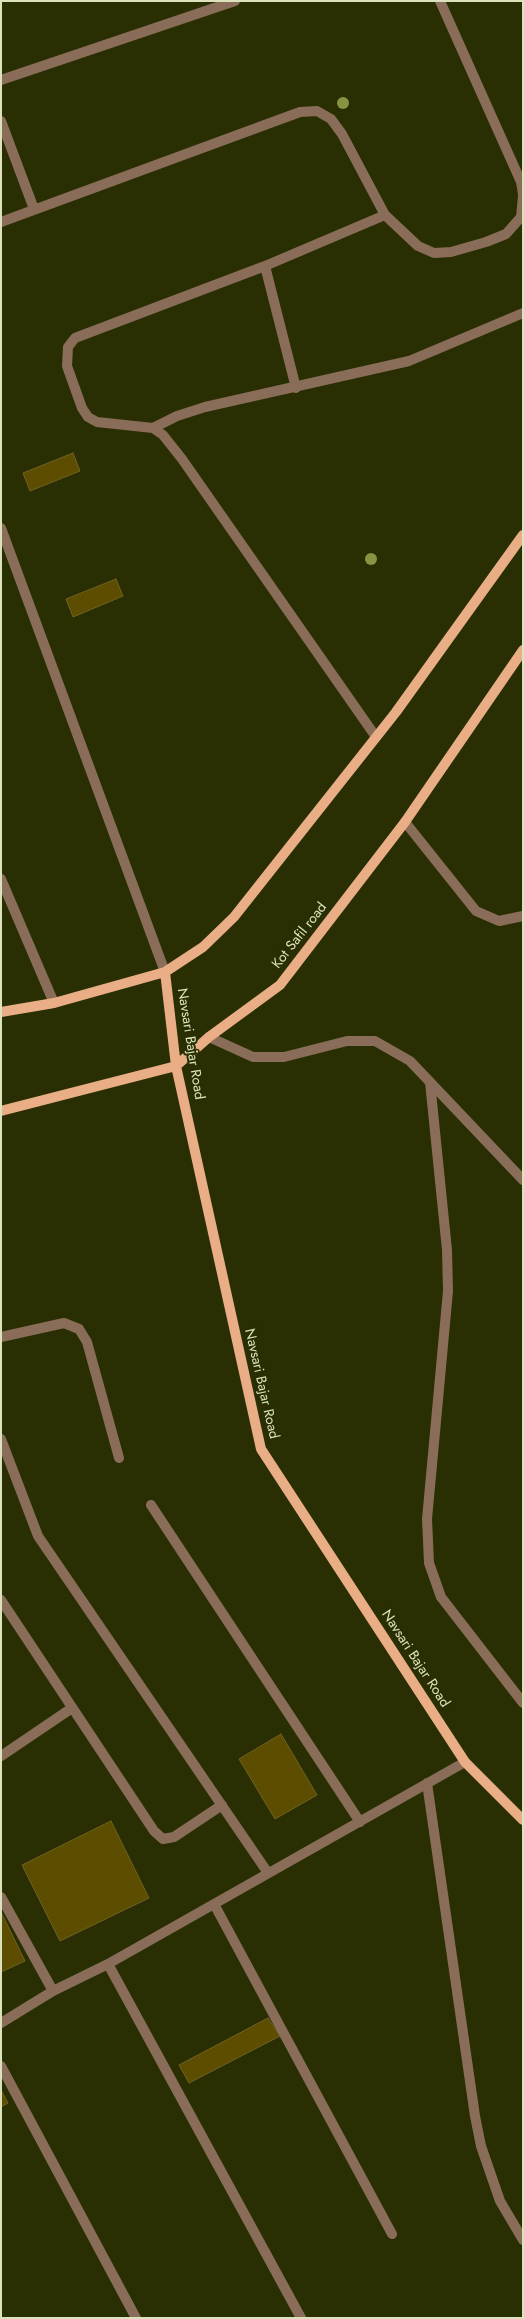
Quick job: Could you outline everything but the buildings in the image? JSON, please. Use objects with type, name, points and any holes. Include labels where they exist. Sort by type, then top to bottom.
[{"type":"main road","points":[[1,1012],[54,1003],[165,972],[203,947],[234,917],[376,737],[523,535]]},
{"type":"main road","name":"Kot Safil road","points":[[1,1111],[176,1066],[209,1037],[280,985],[406,822],[523,650]]},
{"type":"main road","name":"Navsari Bajar Road","points":[[165,972],[176,1066],[261,1449],[465,1762],[523,1820]]},
{"type":"street","points":[[1,80],[235,1]]},
{"type":"street","points":[[1,222],[300,112],[317,111],[331,119],[342,134],[385,215],[418,246],[434,253],[451,252],[486,242],[506,234],[521,217],[523,195],[521,182],[440,1]]},
{"type":"street","points":[[1,120],[34,210]]},
{"type":"street","points":[[376,737],[182,459],[163,435],[153,428],[97,422],[88,417],[82,408],[67,366],[68,347],[75,338],[265,266],[385,215]]},
{"type":"street","points":[[265,266],[296,388]]},
{"type":"street","points":[[153,428],[177,416],[205,407],[296,388],[409,361],[523,313]]},
{"type":"street","points":[[1,528],[165,972]]},
{"type":"street","points":[[406,822],[476,910],[499,921],[523,916]]},
{"type":"street","points":[[1,879],[54,1003]]},
{"type":"street","points":[[209,1037],[253,1057],[284,1057],[346,1041],[375,1041],[410,1061],[523,1180]]},
{"type":"street","points":[[430,1082],[447,1250],[448,1291],[426,1519],[429,1563],[441,1597],[523,1703]]},
{"type":"street","points":[[1,1337],[64,1323],[78,1329],[87,1342],[119,1458]]},
{"type":"street","points":[[1,1439],[27,1512],[38,1536],[268,1873]]},
{"type":"street","points":[[151,1505],[360,1822]]},
{"type":"street","points":[[1,1600],[154,1831],[163,1839],[174,1837],[222,1805]]},
{"type":"street","points":[[1,1756],[72,1708]]},
{"type":"street","points":[[1,2022],[53,1991],[108,1964],[465,1762]]},
{"type":"street","points":[[428,1783],[480,2139],[489,2174],[500,2202],[523,2240]]},
{"type":"street","points":[[1,1897],[53,1991]]},
{"type":"street","points":[[214,1904],[392,2234]]},
{"type":"street","points":[[108,1964],[301,2318]]},
{"type":"street","points":[[1,2066],[136,2318]]}]
